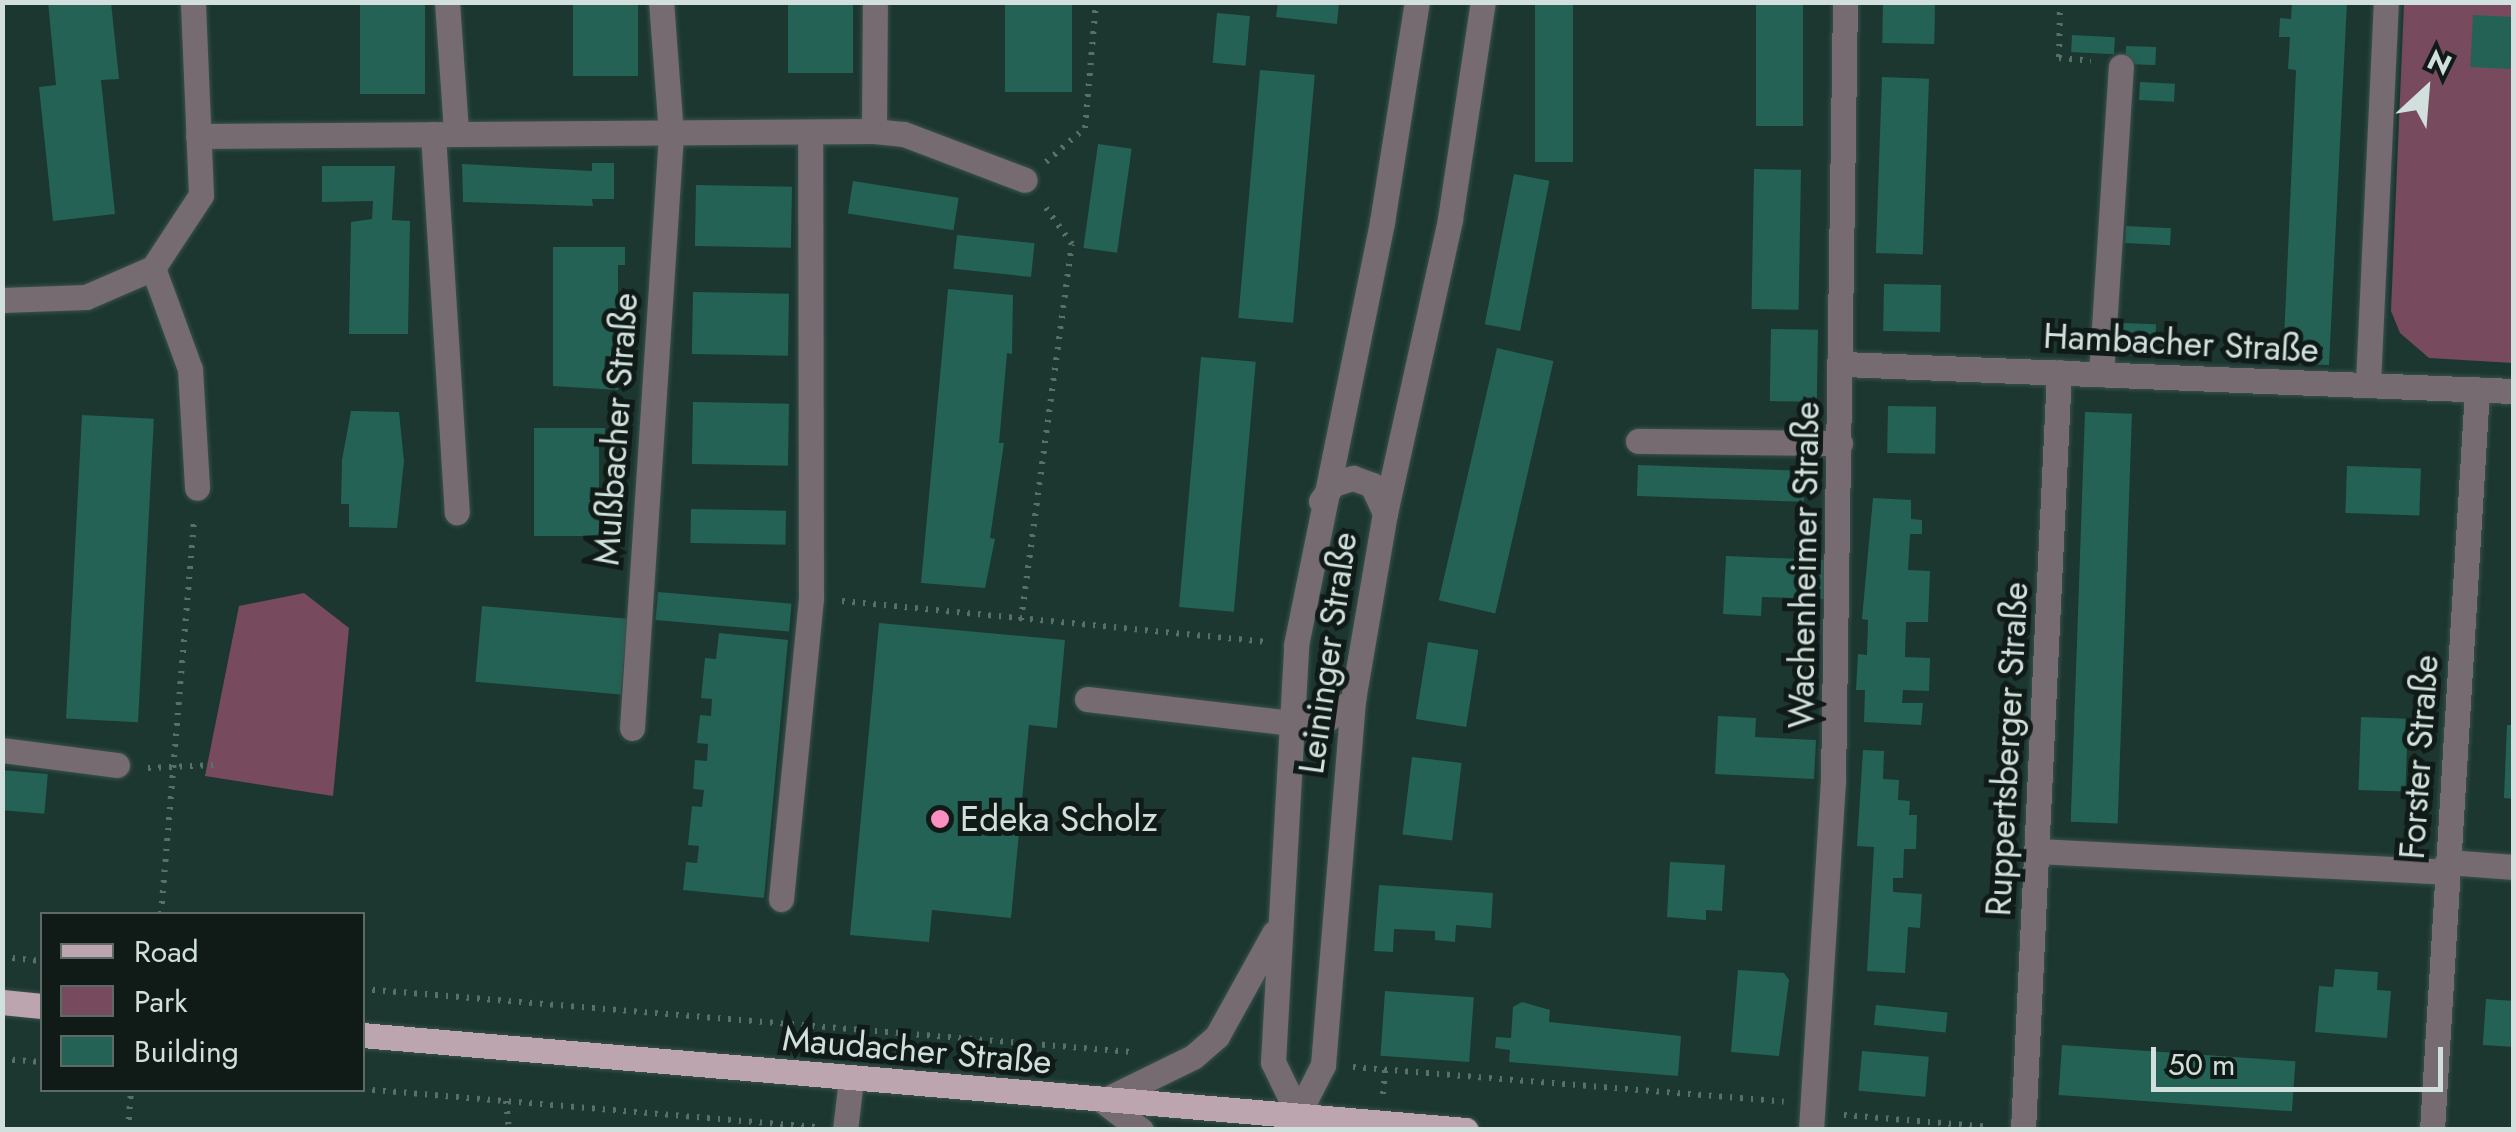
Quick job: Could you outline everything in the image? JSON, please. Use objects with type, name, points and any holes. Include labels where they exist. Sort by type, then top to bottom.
[{"type":"main road","points":[[2,1002],[40,1006]]},
{"type":"main road","name":"Maudacher Straße","points":[[365,1035],[1103,1101],[1299,1126],[1466,1130]]},
{"type":"street","points":[[2,300],[86,297],[153,268],[202,195],[193,2]]},
{"type":"street","points":[[446,2],[444,133],[457,512]]},
{"type":"street","name":"Mußbacher Straße","points":[[632,728],[671,134],[661,2]]},
{"type":"street","points":[[874,131],[875,2]]},
{"type":"street","name":"Leininger Straße","points":[[1299,1126],[1273,1062],[1296,645],[1321,501],[1382,222],[1417,2]]},
{"type":"street","name":"Leininger Straße","points":[[1299,1126],[1324,1065],[1353,700],[1385,512],[1450,219],[1483,2]]},
{"type":"street","name":"Wachenheimer Straße","points":[[1811,1119],[1833,782],[1844,364],[1845,2]]},
{"type":"street","points":[[2368,382],[2386,2]]},
{"type":"street","points":[[2100,374],[2121,67]]},
{"type":"street","points":[[198,136],[874,131],[904,134],[1025,180]]},
{"type":"street","points":[[782,899],[811,598],[810,132]]},
{"type":"street","points":[[153,268],[190,369],[197,488]]},
{"type":"street","name":"Hambacher Straße","points":[[1844,364],[2317,386],[2368,382],[2514,391]]},
{"type":"street","name":"Ruppertsberger Straße","points":[[2013,1129],[2038,850],[2060,372]]},
{"type":"street","name":"Forster Straße","points":[[2432,1130],[2477,390]]},
{"type":"street","points":[[1638,441],[1840,443]]},
{"type":"street","points":[[1321,501],[1333,484],[1363,480],[1379,493],[1385,512]]},
{"type":"street","points":[[1088,699],[1289,724],[1331,722],[1353,700]]},
{"type":"street","points":[[2,750],[116,765]]},
{"type":"street","points":[[2038,850],[2514,867]]},
{"type":"street","name":"Leininger Straße","points":[[1103,1101],[1192,1057],[1216,1036],[1279,924]]},
{"type":"street","points":[[845,1130],[850,1080]]},
{"type":"street","points":[[1103,1101],[1141,1130]]},
{"type":"path","points":[[1021,620],[1072,244],[1025,180],[1085,128],[1096,2]]},
{"type":"path","points":[[2060,2],[2059,58],[2121,67]]},
{"type":"path","points":[[162,912],[175,793],[171,771],[197,488]]},
{"type":"path","points":[[811,598],[1296,645]]},
{"type":"path","points":[[116,765],[171,771],[214,765]]},
{"type":"path","points":[[2,958],[40,961]]},
{"type":"path","points":[[365,989],[1134,1052]]},
{"type":"path","points":[[2,1059],[40,1062]]},
{"type":"path","points":[[1385,1070],[1800,1103],[1811,1119],[2013,1129]]},
{"type":"path","points":[[365,1089],[845,1130]]},
{"type":"path","points":[[128,1130],[131,1092]]},
{"type":"path","points":[[506,1100],[508,1130]]},
{"type":"green space","points":[[2404,3],[2513,3],[2513,363],[2429,358],[2400,333],[2391,311]]},
{"type":"green space","points":[[304,593],[349,628],[333,796],[205,776],[239,606]]},
{"type":"building","points":[[48,2],[111,2],[119,79],[101,80],[115,214],[53,221],[39,87],[56,85]]},
{"type":"building","points":[[360,2],[425,2],[425,94],[360,94]]},
{"type":"building","points":[[573,2],[638,2],[638,76],[573,76]]},
{"type":"building","points":[[788,2],[853,2],[853,73],[788,73]]},
{"type":"building","points":[[1005,2],[1072,2],[1072,92],[1005,92]]},
{"type":"building","points":[[1278,2],[1339,2],[1337,24],[1276,17]]},
{"type":"building","points":[[1535,2],[1573,2],[1573,162],[1535,162]]},
{"type":"building","points":[[1756,2],[1803,2],[1803,126],[1756,126]]},
{"type":"building","points":[[1883,2],[1935,2],[1934,44],[1882,43]]},
{"type":"building","points":[[2292,2],[2347,2],[2329,365],[2283,363],[2296,70],[2288,69],[2290,37],[2279,37],[2280,18],[2291,19]]},
{"type":"building","points":[[1217,13],[1250,16],[1246,66],[1213,63]]},
{"type":"building","points":[[2473,15],[2513,17],[2510,69],[2470,67]]},
{"type":"building","points":[[2072,35],[2115,37],[2114,54],[2071,52]]},
{"type":"building","points":[[2126,46],[2156,47],[2155,65],[2125,64]]},
{"type":"building","points":[[1260,70],[1315,75],[1293,323],[1238,318]]},
{"type":"building","points":[[1882,77],[1929,79],[1923,255],[1876,253]]},
{"type":"building","points":[[2140,82],[2175,84],[2174,102],[2139,100]]},
{"type":"building","points":[[1098,144],[1132,149],[1117,253],[1083,248]]},
{"type":"building","points":[[592,163],[614,163],[614,199],[592,199],[593,206],[463,202],[462,164],[592,171]]},
{"type":"building","points":[[322,166],[395,166],[392,220],[410,221],[408,334],[349,334],[351,222],[372,219],[373,201],[322,202]]},
{"type":"building","points":[[1754,169],[1801,170],[1799,310],[1752,309]]},
{"type":"building","points":[[1514,174],[1549,181],[1520,331],[1485,324]]},
{"type":"building","points":[[853,181],[959,198],[954,230],[848,214]]},
{"type":"building","points":[[696,185],[792,187],[791,248],[695,246]]},
{"type":"building","points":[[2126,226],[2171,228],[2170,245],[2125,243]]},
{"type":"building","points":[[957,235],[1035,243],[1031,277],[953,269]]},
{"type":"building","points":[[553,247],[625,247],[625,265],[618,265],[618,390],[553,386]]},
{"type":"building","points":[[1884,284],[1941,285],[1940,332],[1883,331]]},
{"type":"building","points":[[948,289],[1013,295],[1012,354],[1007,353],[999,443],[1004,443],[990,538],[995,539],[985,588],[921,583]]},
{"type":"building","points":[[693,292],[789,294],[788,356],[692,354]]},
{"type":"building","points":[[2123,323],[2156,324],[2155,356],[2122,355]]},
{"type":"building","points":[[1771,329],[1818,330],[1817,402],[1770,401]]},
{"type":"building","points":[[1497,348],[1554,361],[1495,613],[1439,600]]},
{"type":"building","points":[[1201,357],[1256,362],[1234,612],[1179,607]]},
{"type":"building","points":[[693,402],[789,404],[788,466],[692,464]]},
{"type":"building","points":[[1888,406],[1936,407],[1935,454],[1887,453]]},
{"type":"building","points":[[351,411],[399,412],[404,461],[397,528],[349,527],[349,504],[341,504],[342,460]]},
{"type":"building","points":[[2085,412],[2132,414],[2118,823],[2071,822]]},
{"type":"building","points":[[82,415],[154,419],[138,722],[66,719]]},
{"type":"building","points":[[534,428],[605,428],[605,447],[599,446],[599,536],[534,536]]},
{"type":"building","points":[[1638,465],[1805,471],[1804,502],[1637,496]]},
{"type":"building","points":[[2347,466],[2421,469],[2419,516],[2345,513]]},
{"type":"building","points":[[1873,498],[1911,500],[1911,519],[1922,520],[1922,534],[1910,534],[1908,570],[1930,571],[1928,622],[1906,622],[1905,657],[1930,658],[1929,691],[1903,690],[1902,703],[1923,703],[1921,725],[1864,722],[1865,690],[1856,690],[1858,654],[1867,655],[1868,620],[1862,619]]},
{"type":"building","points":[[691,509],[786,511],[785,545],[690,543]]},
{"type":"building","points":[[1726,556],[1825,560],[1824,599],[1762,597],[1761,616],[1723,614]]},
{"type":"building","points":[[658,592],[791,604],[789,632],[656,620]]},
{"type":"building","points":[[482,606],[627,619],[621,694],[475,682]]},
{"type":"building","name":"Edeka Scholz","points":[[879,623],[1065,640],[1057,728],[1029,725],[1011,918],[932,910],[929,942],[850,935]]},
{"type":"building","points":[[719,633],[788,640],[764,898],[683,890],[686,862],[697,863],[699,846],[688,845],[692,806],[702,807],[704,790],[693,789],[695,760],[707,761],[708,744],[697,743],[700,715],[711,716],[712,699],[701,698],[705,658],[716,659]]},
{"type":"building","points":[[1428,642],[1478,650],[1466,727],[1416,719]]},
{"type":"building","points":[[1718,716],[1756,718],[1755,737],[1816,740],[1814,779],[1715,774]]},
{"type":"building","points":[[2361,717],[2408,719],[2405,792],[2358,790]]},
{"type":"building","points":[[2507,725],[2514,725],[2514,799],[2504,798]]},
{"type":"building","points":[[1863,750],[1884,751],[1883,779],[1899,780],[1898,800],[1910,801],[1909,815],[1917,815],[1916,849],[1904,849],[1903,878],[1893,878],[1893,892],[1922,894],[1920,928],[1908,927],[1905,973],[1867,971],[1874,847],[1857,846]]},
{"type":"building","points":[[1412,757],[1462,763],[1452,841],[1402,834]]},
{"type":"building","points":[[2,770],[48,774],[44,814],[2,810]]},
{"type":"building","points":[[1670,862],[1725,865],[1722,911],[1706,910],[1706,920],[1667,917]]},
{"type":"building","points":[[1379,885],[1493,893],[1491,928],[1456,925],[1455,942],[1435,940],[1435,931],[1394,929],[1393,952],[1374,951]]},
{"type":"building","points":[[2335,969],[2378,972],[2377,990],[2391,991],[2387,1038],[2315,1032],[2319,986],[2333,987]]},
{"type":"building","points":[[1738,970],[1784,973],[1789,980],[1779,1056],[1731,1052]]},
{"type":"building","points":[[1385,991],[1474,997],[1469,1062],[1380,1056]]},
{"type":"building","points":[[2486,999],[2514,1001],[2511,1047],[2483,1045]]},
{"type":"building","points":[[1522,1002],[1550,1010],[1549,1022],[1681,1036],[1678,1076],[1509,1062],[1510,1050],[1495,1048],[1496,1037],[1511,1038],[1513,1007]]},
{"type":"building","points":[[1876,1005],[1948,1013],[1946,1032],[1874,1025]]},
{"type":"building","points":[[2062,1045],[2295,1061],[2292,1111],[2059,1095]]},
{"type":"building","points":[[1862,1051],[1929,1057],[1925,1097],[1859,1091]]},
{"type":"place","name":"Edeka Scholz","points":[[940,819]]}]
